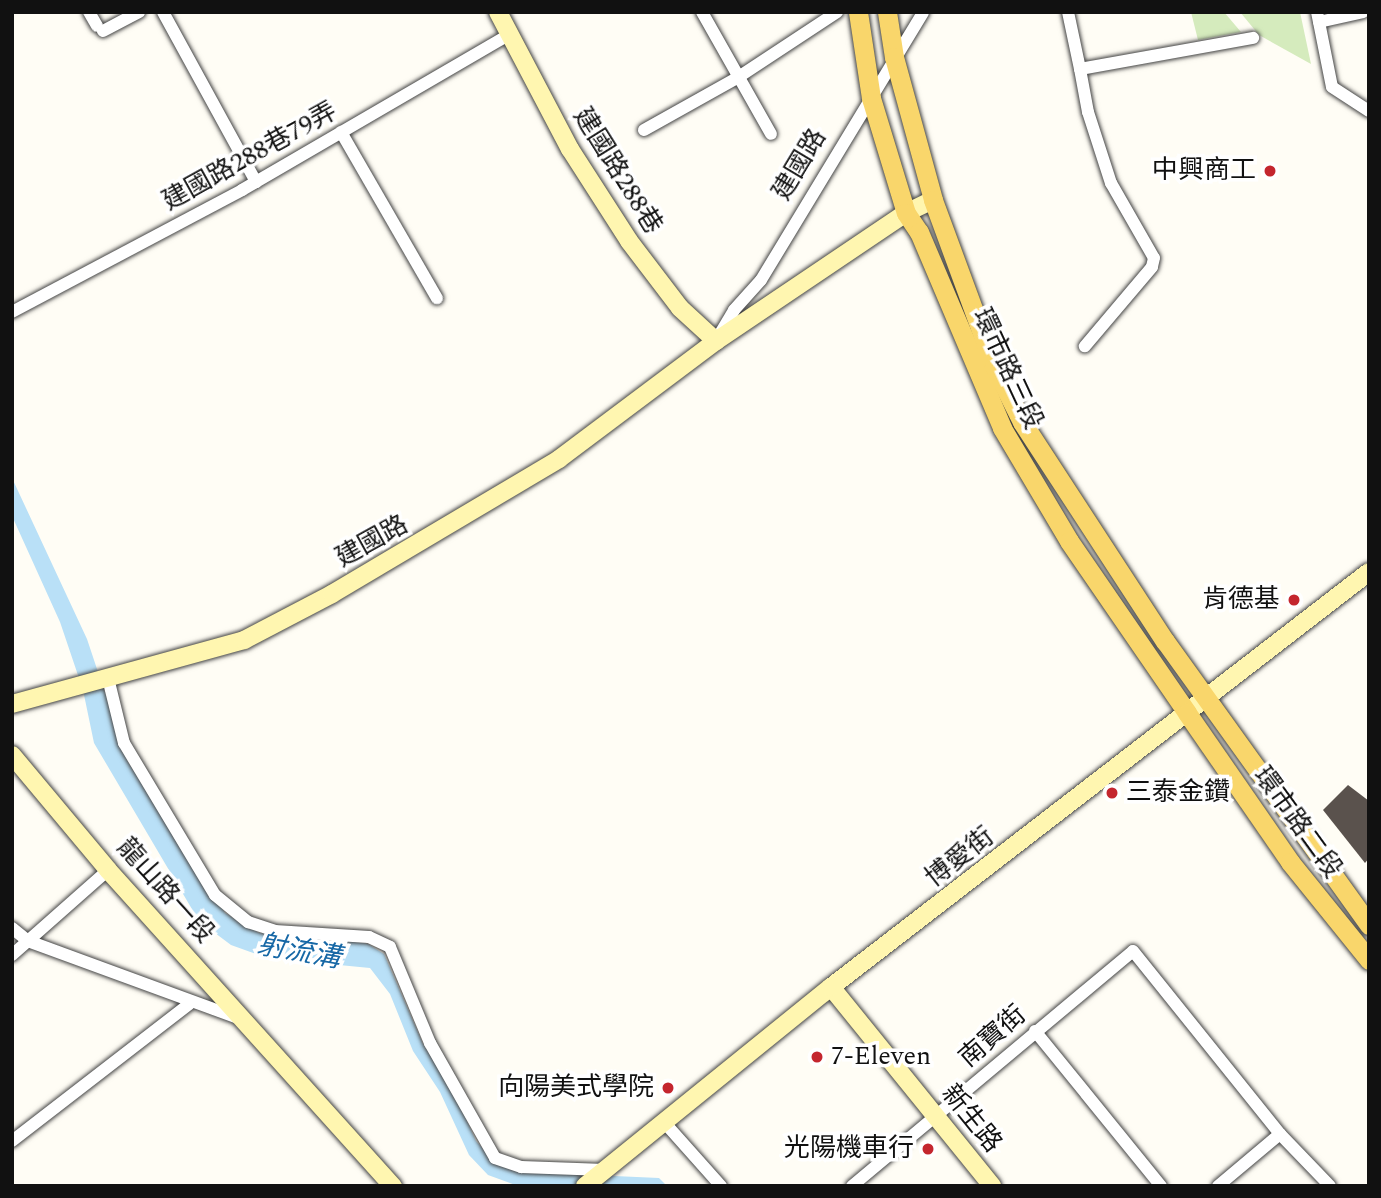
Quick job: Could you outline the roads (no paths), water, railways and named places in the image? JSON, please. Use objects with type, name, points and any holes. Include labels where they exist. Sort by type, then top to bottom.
[{"type":"main road","name":"環市路三段","points":[[859,12],[871,98],[906,213],[919,232],[1002,428],[1056,520],[1187,713]]},
{"type":"main road","name":"環市路三段","points":[[887,12],[894,57],[933,201],[993,366],[1022,422],[1206,699]]},
{"type":"main road","name":"環市路二段","points":[[1206,699],[1369,925]]},
{"type":"main road","name":"環市路二段","points":[[1187,713],[1290,862],[1369,960]]},
{"type":"street","points":[[89,12],[100,29],[139,12]]},
{"type":"street","points":[[163,12],[256,181]]},
{"type":"street","name":"建國路288巷","points":[[498,12],[507,36],[570,149],[629,241],[680,308],[716,341]]},
{"type":"street","points":[[702,12],[771,134]]},
{"type":"street","points":[[644,130],[737,78],[837,12]]},
{"type":"street","name":"建國路","points":[[716,341],[734,310],[761,279],[923,12]]},
{"type":"street","points":[[1068,12],[1080,69],[1111,183],[1154,258],[1152,267],[1085,346]]},
{"type":"street","points":[[1363,12],[1318,17],[1332,87],[1369,111]]},
{"type":"street","name":"建國路288巷79弄","points":[[12,312],[256,181],[507,36]]},
{"type":"street","points":[[1080,69],[1252,38]]},
{"type":"street","points":[[341,132],[437,298]]},
{"type":"street","name":"建國路","points":[[12,704],[244,640],[418,547],[559,459],[716,341],[906,213],[933,201]]},
{"type":"street","name":"博愛街","points":[[595,1178],[831,987],[1369,572]]},
{"type":"street","points":[[106,678],[124,743],[215,895],[248,922],[275,931],[369,937],[390,947],[430,1043],[495,1158],[521,1167],[595,1178]]},
{"type":"street","name":"龍山路一段","points":[[13,760],[108,870],[249,1022],[393,1186]]},
{"type":"street","points":[[12,955],[108,870]]},
{"type":"street","points":[[12,928],[28,941],[189,1004],[249,1022]]},
{"type":"street","name":"南寶街","points":[[852,1186],[1133,951],[1280,1134]]},
{"type":"street","name":"新生路","points":[[831,987],[992,1186]]},
{"type":"street","points":[[12,1141],[189,1004]]},
{"type":"street","points":[[1035,1031],[1161,1186]]},
{"type":"street","points":[[664,1122],[721,1186]]},
{"type":"street","points":[[1218,1186],[1280,1134],[1330,1186]]},
{"type":"water","name":"射流溝","points":[[12,478],[87,639],[128,762],[225,913],[259,933],[338,938],[368,944],[384,954],[423,1044],[454,1092],[476,1141],[495,1161],[525,1172],[659,1178],[667,1186],[518,1186],[488,1175],[469,1155],[440,1092],[413,1051],[390,994],[370,968],[267,958],[231,945],[199,921],[94,743],[83,690],[60,622],[12,516]]},
{"type":"place","name":"中興商工","points":[[1270,171]]},
{"type":"place","name":"肯德基","points":[[1294,600]]},
{"type":"place","name":"三泰金鑽","points":[[1112,793]]},
{"type":"place","name":"7-Eleven","points":[[817,1057]]},
{"type":"place","name":"向陽美式學院","points":[[668,1088]]},
{"type":"place","name":"光陽機車行","points":[[928,1149]]}]
